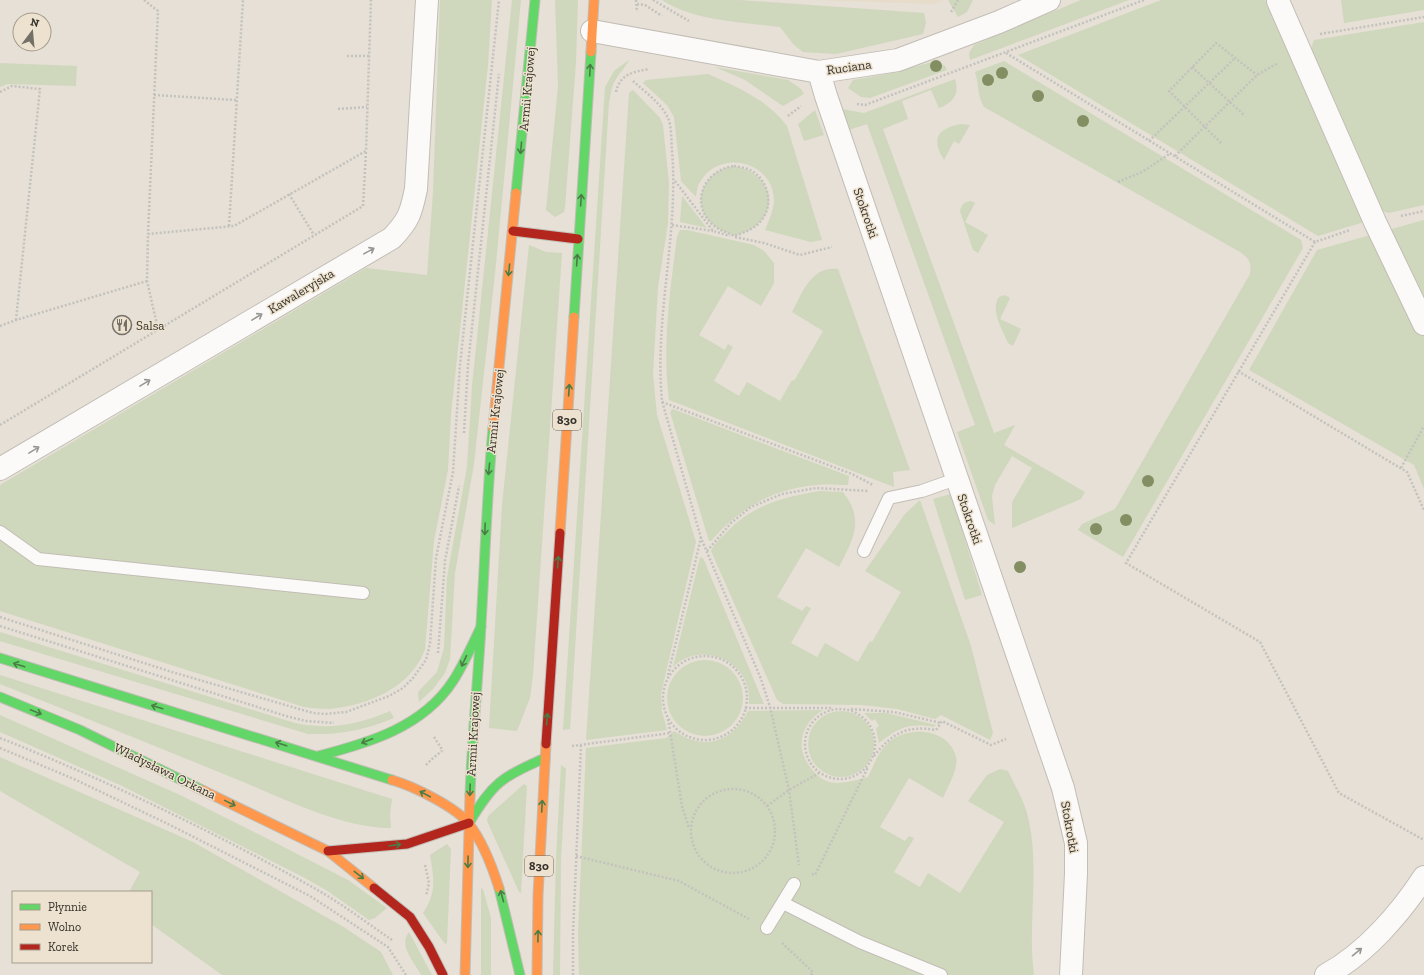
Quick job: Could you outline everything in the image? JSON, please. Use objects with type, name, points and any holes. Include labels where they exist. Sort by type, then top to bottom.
[{"type":"main road","name":"Armii Krajowej","points":[[465,975],[472,737],[481,626],[487,490],[535,0]]},
{"type":"main road","name":"830","points":[[537,975],[538,896],[545,758],[594,0]]},
{"type":"main road","points":[[513,231],[578,239]]},
{"type":"main road","points":[[318,756],[351,747],[393,732],[421,715],[440,698],[461,669],[481,626]]},
{"type":"main road","points":[[0,658],[405,784],[444,804],[469,823],[486,853],[498,882],[520,975]]},
{"type":"main road","name":"Władysława Orkana","points":[[0,697],[80,730],[328,851],[410,918],[429,947],[443,975]]},
{"type":"main road","name":"Armii Krajowej","points":[[469,823],[487,794],[496,784],[510,774],[545,758]]},
{"type":"main road","points":[[328,851],[407,844],[469,823]]},
{"type":"street","name":"Kawaleryjska","points":[[0,469],[392,238],[406,224],[412,208],[416,189],[427,0]]},
{"type":"street","name":"Ruciana","points":[[592,32],[819,72],[898,60],[985,28],[1049,0]]},
{"type":"street","points":[[1278,1],[1375,222],[1424,324]]},
{"type":"street","name":"Stokrotki","points":[[819,72],[1062,788],[1076,843],[1071,975]]},
{"type":"street","points":[[1326,975],[1336,970],[1379,934],[1415,891],[1424,877]]},
{"type":"lane","points":[[864,551],[889,498],[922,491],[956,479]]},
{"type":"lane","points":[[0,532],[38,559],[362,593]]},
{"type":"lane","points":[[768,928],[794,884]]},
{"type":"lane","points":[[783,904],[860,942],[941,975]]},
{"type":"path","points":[[146,0],[158,11],[147,281],[158,328]]},
{"type":"path","points":[[228,226],[243,0]]},
{"type":"path","points":[[0,425],[158,328],[363,206],[372,0]]},
{"type":"path","points":[[0,617],[172,672],[313,713],[325,714],[346,712],[372,704],[403,688],[422,667],[426,660],[430,644],[436,558],[453,472],[460,365],[499,0]]},
{"type":"path","points":[[1221,143],[1169,91],[1216,43],[1257,75]]},
{"type":"path","points":[[1006,53],[1315,242]]},
{"type":"path","points":[[347,56],[369,56]]},
{"type":"path","points":[[1149,140],[1235,58]]},
{"type":"path","points":[[1192,67],[1245,116]]},
{"type":"path","points":[[464,436],[468,365],[500,68]]},
{"type":"path","points":[[633,81],[660,106],[669,119],[674,181],[672,225],[662,324],[660,380],[662,401],[701,538],[761,679],[770,707],[789,790],[798,869],[794,884]]},
{"type":"path","points":[[0,92],[12,86],[40,89],[16,320]]},
{"type":"path","points":[[154,95],[236,100]]},
{"type":"path","points":[[338,109],[368,107]]},
{"type":"path","points":[[148,234],[234,226],[366,151]]},
{"type":"path","points":[[1118,182],[1142,172],[1171,153]]},
{"type":"path","points":[[734,166],[752,171],[760,177],[765,185],[768,196],[768,207],[759,224],[734,236],[712,225],[703,211],[701,198],[705,185],[713,174],[734,166]]},
{"type":"path","points":[[674,181],[713,231]]},
{"type":"path","points":[[289,194],[314,235]]},
{"type":"path","points":[[1375,222],[1315,242],[1126,563],[1260,642],[1339,792],[1424,840]]},
{"type":"path","points":[[672,225],[713,231],[764,243],[800,255],[832,247]]},
{"type":"path","points":[[0,326],[147,281]]},
{"type":"path","points":[[1238,371],[1407,472],[1424,510]]},
{"type":"path","points":[[662,401],[852,474],[879,488]]},
{"type":"path","points":[[1401,468],[1424,426]]},
{"type":"path","points":[[437,658],[445,561],[460,484]]},
{"type":"path","points":[[707,551],[731,523],[751,507],[782,494],[816,488],[872,491]]},
{"type":"path","points":[[690,830],[691,820],[699,806],[708,796],[727,789],[750,793],[760,798],[767,806],[773,818],[775,830],[774,840],[766,858],[746,872],[732,874],[710,868],[703,862],[695,850],[682,806],[664,696],[701,538]]},
{"type":"path","points":[[0,626],[286,716],[319,723],[337,723]]},
{"type":"path","points":[[668,676],[678,665],[689,659],[707,656],[720,659],[731,666],[740,675],[745,686],[746,698],[742,716],[732,730],[713,739],[702,740],[690,737],[677,730],[668,719]]},
{"type":"path","points":[[745,708],[837,708],[894,712],[941,723],[942,721],[991,745],[1006,739]]},
{"type":"path","points":[[837,708],[820,714],[812,722],[805,737],[806,754],[809,762],[819,773],[832,778],[846,779],[859,774],[870,763]]},
{"type":"path","points":[[845,709],[855,711],[863,716],[871,726],[875,736],[874,756]]},
{"type":"path","points":[[798,869],[815,875],[870,763],[884,743],[896,734],[908,730],[923,728],[936,730],[941,723]]},
{"type":"path","points":[[572,746],[670,733]]},
{"type":"path","points":[[0,738],[48,757],[221,839],[315,889],[392,940]]},
{"type":"path","points":[[573,975],[581,746]]},
{"type":"path","points":[[0,748],[74,779],[166,823],[310,896],[388,947],[406,975]]},
{"type":"path","points":[[767,806],[789,790],[819,773]]},
{"type":"path","points":[[576,856],[679,880],[768,928],[813,974]]},
{"type":"shaded area","points":[[812,0],[944,0],[935,4]]},
{"type":"green space","points":[[440,0],[492,0],[488,65],[451,415],[448,470],[434,541],[425,649],[419,662],[410,674],[399,684],[373,699],[344,707],[320,709],[304,707],[0,611],[0,485],[366,268],[427,275],[433,192]]},
{"type":"green space","points":[[512,0],[521,0],[496,264],[474,464],[455,573],[450,659],[445,673],[433,689],[419,702],[418,692],[437,672],[444,648],[447,577],[467,467],[472,386]]},
{"type":"green space","points":[[555,0],[578,0],[576,62],[565,207],[564,212],[555,217],[546,210],[558,86]]},
{"type":"green space","points":[[662,0],[739,0],[924,13],[926,23],[923,34],[836,54],[803,52],[794,45],[780,27],[719,20],[688,12],[674,7]]},
{"type":"green space","points":[[948,0],[973,0],[967,12],[958,17]]},
{"type":"green space","points":[[1081,0],[1129,0],[970,60],[969,53],[974,45]]},
{"type":"green space","points":[[1161,0],[1265,0],[1364,222],[1318,236],[1018,55]]},
{"type":"green space","points":[[1341,0],[1424,0],[1424,10],[1344,23]]},
{"type":"green space","points":[[1424,22],[1424,205],[1389,213],[1382,211],[1310,51],[1314,40]]},
{"type":"green space","points":[[629,60],[614,82],[609,103],[570,729],[563,730],[605,87],[614,71]]},
{"type":"green space","points":[[936,61],[945,66],[947,70],[870,98],[861,97],[848,88],[853,80],[887,74]]},
{"type":"green space","points":[[1004,61],[1301,240],[1303,248],[1123,557],[1078,530],[1082,524],[1115,509],[1250,274],[1251,267],[1246,256],[1240,252],[984,107],[980,98],[975,72]]},
{"type":"green space","points":[[0,63],[77,66],[76,86],[8,84],[0,87]]},
{"type":"green space","points":[[715,67],[788,80],[801,89],[804,94],[783,106],[745,80]]},
{"type":"green space","points":[[708,74],[751,95],[771,109],[787,126],[822,240],[811,242],[765,230],[772,211],[774,200],[771,187],[765,176],[755,168],[732,162],[719,165],[709,171],[700,182],[696,197],[681,181],[674,117],[667,105],[643,83],[646,80]]},
{"type":"green space","points":[[955,79],[957,89],[952,101],[939,108],[931,90],[902,101],[908,119],[883,129],[994,433],[1015,425],[1004,445],[1085,492],[1081,499],[1012,528],[1012,502],[1032,468],[1012,456],[995,485],[992,496],[995,525],[988,520],[957,432],[975,425],[867,124],[849,130],[842,109],[864,113]]},
{"type":"green space","points":[[633,90],[660,118],[663,125],[669,183],[668,223],[658,287],[653,374],[657,415],[696,542],[661,694],[662,711],[667,730],[586,740],[629,93]]},
{"type":"green space","points":[[815,110],[824,135],[804,141],[798,124]]},
{"type":"green space","points":[[961,124],[970,125],[959,144],[954,141],[944,160],[937,140],[946,129]]},
{"type":"green space","points":[[734,166],[753,173],[761,180],[766,187],[769,196],[769,205],[766,214],[759,223],[747,231],[734,236],[712,224],[705,215],[701,197],[708,180],[724,169]]},
{"type":"green space","points":[[682,196],[707,228],[680,222]]},
{"type":"green space","points":[[971,201],[975,203],[965,222],[988,235],[978,253],[973,250],[960,211],[964,204]]},
{"type":"green space","points":[[1424,220],[1424,489],[1414,465],[1249,370],[1317,250]]},
{"type":"green space","points":[[680,230],[687,230],[754,245],[764,251],[774,263],[774,283],[761,306],[728,286],[699,335],[725,350],[728,344],[733,347],[714,381],[739,396],[747,382],[780,401],[792,380],[794,381],[823,331],[792,312],[804,289],[814,276],[829,269],[838,269],[910,470],[893,472],[894,487],[669,400],[666,359],[668,318],[677,237]]},
{"type":"green space","points":[[529,245],[546,252],[562,253],[533,675],[530,698],[517,731],[489,728],[502,505]]},
{"type":"green space","points":[[1005,295],[1010,298],[1000,319],[1021,329],[1013,346],[1008,343],[996,314],[999,297]]},
{"type":"green space","points":[[673,409],[849,476],[848,485],[801,487],[772,496],[745,510],[733,519],[711,541],[709,541],[670,412]]},
{"type":"green space","points":[[820,491],[843,492],[850,502],[854,512],[854,530],[849,548],[839,567],[806,548],[777,597],[802,611],[806,606],[811,608],[791,643],[817,657],[825,643],[858,662],[870,641],[872,642],[901,592],[865,571],[905,514],[920,500],[971,646],[993,733],[990,740],[941,715],[935,719],[897,709],[862,705],[783,704],[777,700],[711,551],[717,542],[735,524],[757,509],[794,496]]},
{"type":"green space","points":[[951,494],[982,595],[965,600],[933,499]]},
{"type":"green space","points":[[700,557],[703,558],[764,704],[749,704],[748,687],[742,674],[725,660],[703,654],[682,660],[673,667]]},
{"type":"green space","points":[[0,632],[295,723],[320,726],[343,725],[366,720],[390,711],[394,718],[373,726],[352,731],[330,734],[308,734],[0,641]]},
{"type":"green space","points":[[697,660],[713,660],[726,666],[737,677],[743,690],[741,713],[726,730],[713,736],[697,736],[684,730],[669,713],[667,706],[667,690],[673,677],[690,662]]},
{"type":"green space","points":[[0,675],[392,799],[390,814],[391,828],[372,827],[353,823],[312,811],[0,684]]},
{"type":"green space","points":[[823,710],[810,721],[805,728],[802,751],[805,759],[816,774],[829,782],[843,783],[868,777],[876,759],[888,743],[896,737],[906,734],[927,732],[937,735],[952,747],[956,757],[956,767],[943,798],[909,778],[880,827],[905,841],[909,836],[914,838],[894,872],[920,887],[928,873],[960,893],[1004,822],[968,801],[987,775],[1000,769],[1008,771],[1027,813],[1031,833],[1034,874],[1032,955],[1034,975],[579,975],[578,934],[586,748],[666,738],[674,731],[696,741],[706,742],[725,737],[734,730],[748,711]]},
{"type":"green space","points":[[841,711],[854,714],[864,721],[871,731],[874,744],[871,757],[864,767],[854,774],[841,777],[828,774],[818,767],[811,757],[808,744],[811,731],[818,721],[828,714]]},
{"type":"green space","points":[[864,713],[887,713],[936,725],[934,727],[911,726],[893,733],[879,743],[876,728],[879,726],[875,719],[872,721]]},
{"type":"green space","points":[[0,715],[180,795],[348,880],[387,908],[375,918],[369,920],[326,890],[303,877],[120,785],[0,732]]},
{"type":"green space","points":[[0,757],[193,842],[342,926],[381,952],[393,975],[222,975],[152,925],[152,891],[130,891],[140,872],[0,791]]},
{"type":"green space","points":[[561,765],[566,769],[561,859],[560,975],[553,975],[556,858]]},
{"type":"green space","points":[[524,784],[527,786],[521,893],[519,892],[487,821],[488,816]]},
{"type":"green space","points":[[447,844],[451,849],[447,943],[445,944],[423,913],[431,898],[433,885],[433,871],[430,855]]},
{"type":"green space","points":[[481,888],[483,889],[491,918],[491,975],[481,975]]},
{"type":"green space","points":[[409,932],[432,975],[421,975],[408,954],[405,943]]},
{"type":"traffic: fast","points":[[516,193],[535,0]]},
{"type":"traffic: fast","points":[[574,317],[591,52]]},
{"type":"traffic: fast","points":[[470,795],[493,428]]},
{"type":"traffic: fast","points":[[318,756],[375,739],[411,722],[441,697],[453,681],[481,627]]},
{"type":"traffic: fast","points":[[0,658],[392,780]]},
{"type":"traffic: fast","points":[[0,697],[80,730],[202,790]]},
{"type":"traffic: fast","points":[[469,823],[485,798],[500,782],[508,776],[545,758]]},
{"type":"traffic: fast","points":[[499,888],[520,975]]},
{"type":"traffic: slow","points":[[591,52],[594,0]]},
{"type":"traffic: slow","points":[[493,428],[516,193]]},
{"type":"traffic: slow","points":[[560,533],[574,317]]},
{"type":"traffic: slow","points":[[537,975],[538,896],[546,744]]},
{"type":"traffic: slow","points":[[392,780],[434,798],[463,817],[483,846],[499,888]]},
{"type":"traffic: slow","points":[[202,790],[328,851],[374,888]]},
{"type":"traffic: slow","points":[[465,975],[470,795]]},
{"type":"traffic: jam","points":[[513,231],[578,239]]},
{"type":"traffic: jam","points":[[546,744],[560,533]]},
{"type":"traffic: jam","points":[[328,851],[407,844],[469,823]]},
{"type":"traffic: jam","points":[[374,888],[410,917],[429,947],[443,975]]},
{"type":"place","name":"Salsa","points":[[122,325]]}]
